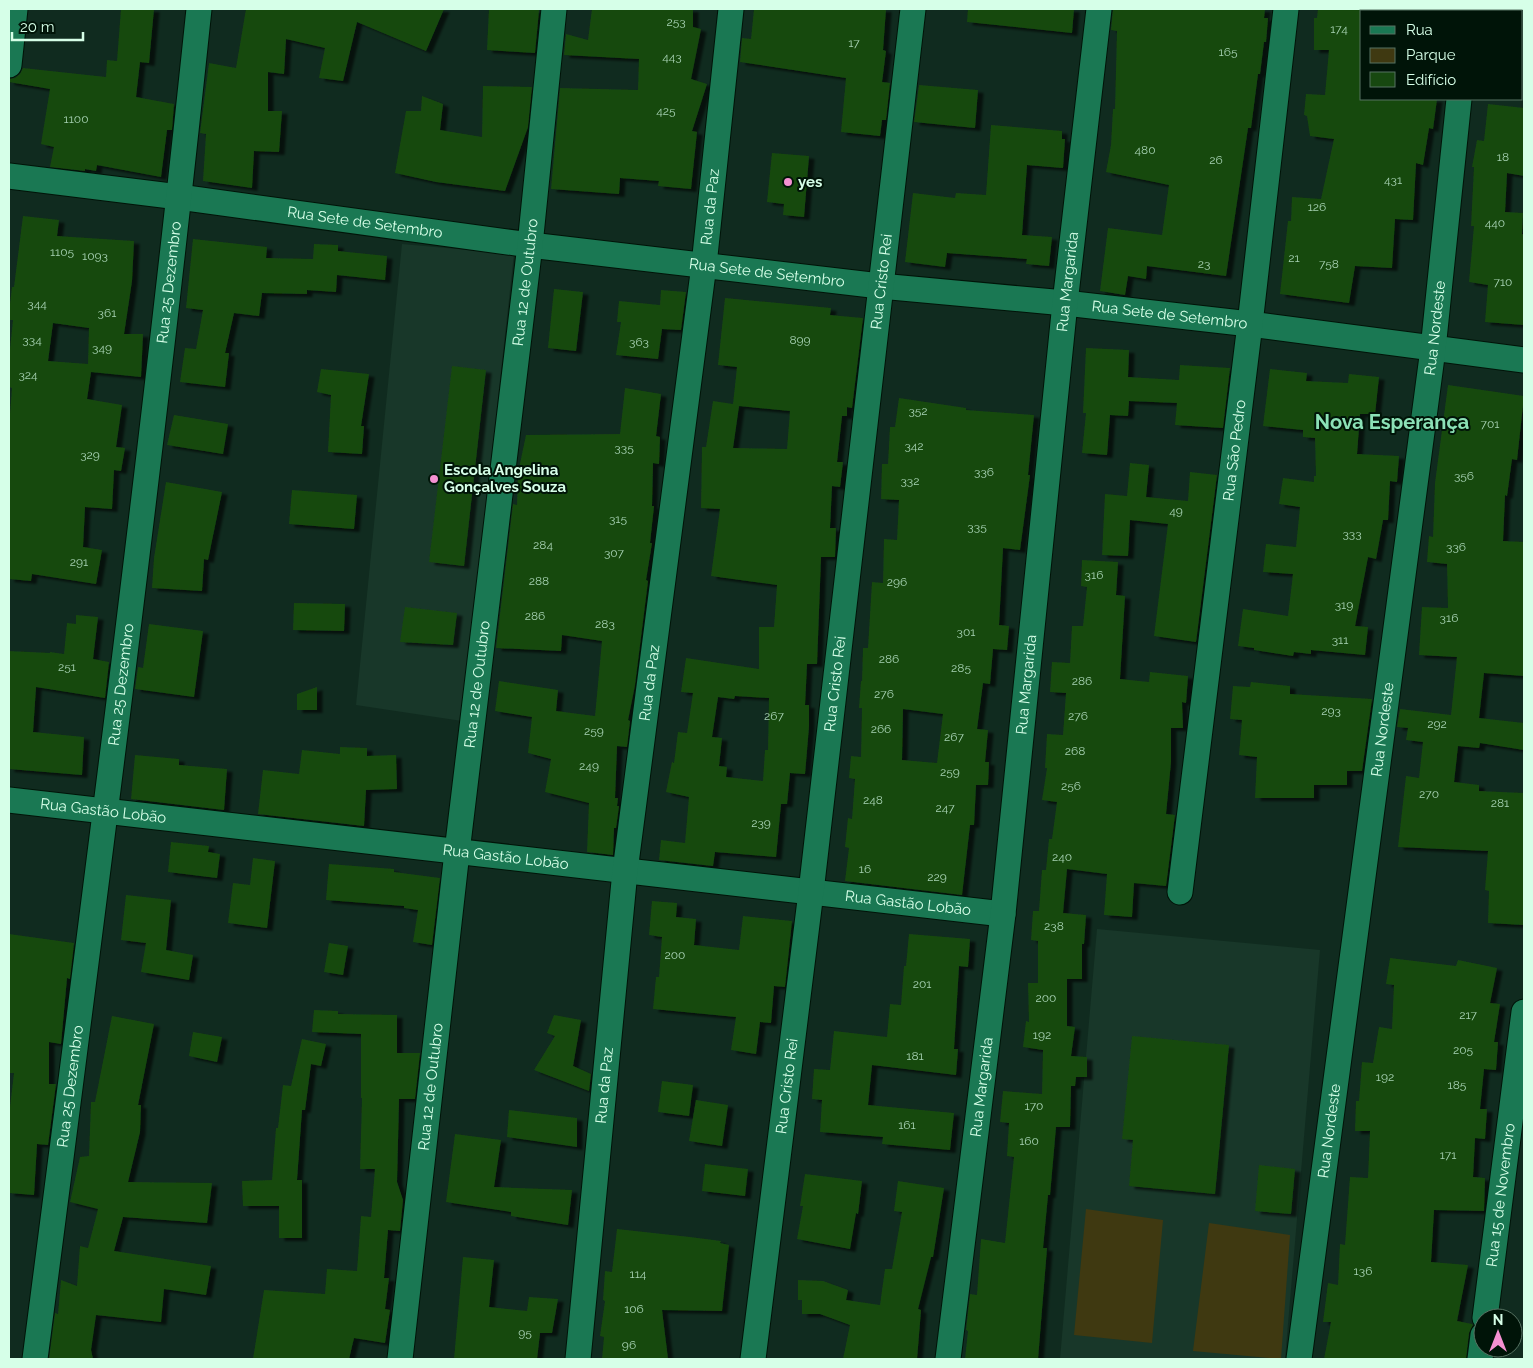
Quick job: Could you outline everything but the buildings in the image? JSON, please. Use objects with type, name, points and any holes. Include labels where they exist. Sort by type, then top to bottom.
[{"type":"street","points":[[9,66],[15,9]]},
{"type":"street","name":"Rua 25 Dezembro","points":[[36,1359],[106,811],[179,197],[199,9]]},
{"type":"street","name":"Rua 12 de Outubro","points":[[400,1359],[457,852],[530,245],[554,9]]},
{"type":"street","name":"Rua da Paz","points":[[578,1359],[625,871],[704,265],[731,9]]},
{"type":"street","name":"Rua Cristo Rei","points":[[753,1359],[811,892],[913,9]]},
{"type":"street","name":"Rua Margarida","points":[[948,1359],[1003,914],[1064,303],[1098,9]]},
{"type":"street","name":"Rua São Pedro","points":[[1180,892],[1250,324],[1286,9]]},
{"type":"street","name":"Rua Nordeste","points":[[1299,1359],[1432,349],[1460,100]]},
{"type":"street","name":"Rua Sete de Setembro","points":[[9,176],[179,197],[530,245],[880,286],[1064,303],[1250,324],[1524,360]]},
{"type":"street","name":"Rua Gastão Lobão","points":[[9,800],[1003,914]]},
{"type":"street","name":"Rua 15 de Novembro","points":[[1486,1308],[1524,1012]]},
{"type":"shaded area","name":"Escola Angelina Gonçalves Souza","points":[[402,244],[514,254],[462,721],[356,705]]},
{"type":"shaded area","points":[[1097,929],[1320,950],[1285,1359],[1060,1359]]},
{"type":"green space","points":[[1086,1209],[1163,1220],[1152,1343],[1074,1335]]},
{"type":"green space","points":[[1209,1223],[1290,1235],[1281,1359],[1193,1351]]},
{"type":"place","name":"yes","points":[[788,182]]},
{"type":"place","name":"Escola Angelina Gonçalves Souza","points":[[434,479]]},
{"type":"district","name":"Nova Esperança","points":[[1392,422]]}]
